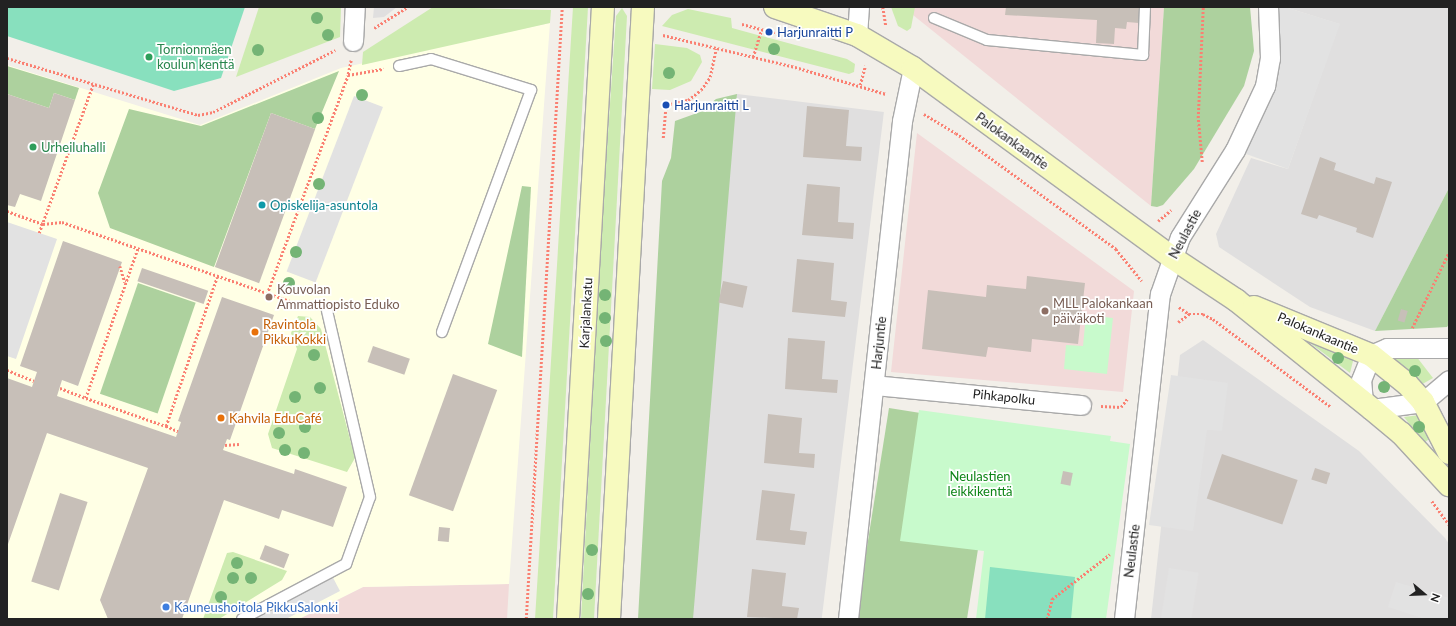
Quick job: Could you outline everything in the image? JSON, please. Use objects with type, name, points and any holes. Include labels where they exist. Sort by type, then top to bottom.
[{"type":"main road","name":"Karjalankatu","points":[[568,619],[603,7]]},
{"type":"main road","points":[[609,619],[643,7]]},
{"type":"main road","name":"Palokankaantie","points":[[775,7],[857,35],[913,68],[1170,257],[1236,300],[1368,405],[1400,433],[1449,485]]},
{"type":"main road","name":"Palokankaantie","points":[[1236,300],[1371,355]]},
{"type":"main road","points":[[1371,355],[1407,384],[1423,402],[1449,453]]},
{"type":"street","points":[[352,41],[354,7]]},
{"type":"street","points":[[857,35],[859,7]]},
{"type":"street","name":"Neulastie","points":[[1124,619],[1160,294],[1170,257],[1245,130],[1265,86],[1270,58],[1268,7]]},
{"type":"street","name":"Harjuntie","points":[[848,619],[902,121],[913,68]]},
{"type":"street","name":"Palokankaantie","points":[[1371,355],[1387,348],[1449,348]]},
{"type":"street","points":[[1371,355],[1361,380],[1368,405],[1423,402],[1449,380]]},
{"type":"street","name":"Pihkapolku","points":[[874,385],[1081,405]]},
{"type":"lane","points":[[934,18],[987,40],[1143,55],[1146,7]]},
{"type":"lane","points":[[400,66],[431,59],[531,90],[442,332]]},
{"type":"lane","points":[[242,619],[346,564],[370,497],[327,312]]},
{"type":"path","points":[[7,58],[93,85],[198,115],[213,112],[352,41],[408,7]]},
{"type":"path","points":[[526,619],[562,7]]},
{"type":"path","points":[[884,7],[887,25]]},
{"type":"path","points":[[1198,170],[1202,164],[1198,118],[1203,7]]},
{"type":"path","points":[[742,24],[784,35]]},
{"type":"path","points":[[753,57],[761,30]]},
{"type":"path","points":[[662,35],[860,85],[886,94]]},
{"type":"path","points":[[663,138],[666,104],[688,100],[701,90],[710,77],[716,49]]},
{"type":"path","points":[[860,85],[866,62]]},
{"type":"path","points":[[267,294],[348,74],[400,66]]},
{"type":"path","points":[[39,233],[93,85]]},
{"type":"path","points":[[920,111],[956,133],[1116,249],[1136,277]]},
{"type":"path","points":[[1156,222],[1177,206]]},
{"type":"path","points":[[7,211],[43,224],[62,222],[217,277],[290,301]]},
{"type":"path","points":[[86,398],[138,249]]},
{"type":"path","points":[[1408,335],[1449,252]]},
{"type":"path","points":[[120,266],[126,283]]},
{"type":"path","points":[[166,426],[217,277]]},
{"type":"path","points":[[1189,314],[1203,314],[1213,319],[1335,410]]},
{"type":"path","points":[[7,370],[34,381]]},
{"type":"path","points":[[60,388],[178,431]]},
{"type":"path","points":[[1081,405],[1121,407],[1128,397]]},
{"type":"path","points":[[224,445],[239,444]]},
{"type":"path","points":[[1430,499],[1449,524]]},
{"type":"path","points":[[1047,619],[1052,598],[1068,584],[1133,540]]},
{"type":"shaded area","points":[[374,7],[397,7],[384,17],[373,18]]},
{"type":"shaded area","points":[[903,7],[1164,7],[1151,206]]},
{"type":"shaded area","points":[[1268,7],[1285,7],[1340,24],[1288,169],[1235,150],[1252,118]]},
{"type":"shaded area","points":[[1285,7],[1449,7],[1449,188],[1375,331],[1310,307],[1219,247],[1216,234],[1251,158],[1288,169],[1339,24]]},
{"type":"shaded area","name":"Kouvolan Ammattiopisto Eduko","points":[[550,23],[509,584],[363,587],[299,619],[7,619],[7,65],[200,125],[341,68]]},
{"type":"shaded area","points":[[737,94],[884,112],[822,619],[688,619],[673,617]]},
{"type":"shaded area","points":[[354,96],[383,107],[316,283],[287,272]]},
{"type":"shaded area","points":[[917,133],[1134,291],[1123,392],[891,372]]},
{"type":"shaded area","points":[[7,222],[57,239],[16,359],[7,356]]},
{"type":"shaded area","points":[[1203,340],[1359,451],[1445,538],[1449,544],[1449,619],[1151,619],[1180,355]]},
{"type":"shaded area","points":[[1171,375],[1228,383],[1222,431],[1207,430],[1193,531],[1149,525]]},
{"type":"shaded area","points":[[1169,568],[1199,573],[1191,619],[1161,619]]},
{"type":"shaded area","points":[[330,572],[340,591],[286,619],[242,619]]},
{"type":"shaded area","points":[[1396,582],[1449,598],[1449,619],[1425,619],[1388,607]]},
{"type":"shaded area","points":[[509,584],[507,619],[299,619],[363,587]]},
{"type":"green space","name":"Tornionmäen koulun kenttä","points":[[7,7],[245,7],[221,78],[174,91],[7,36]]},
{"type":"green space","points":[[259,7],[341,7],[340,37],[236,77]]},
{"type":"green space","points":[[433,7],[551,10],[550,23],[362,65],[363,52]]},
{"type":"green space","points":[[573,7],[588,7],[553,619],[535,619]]},
{"type":"green space","points":[[891,7],[915,7],[911,28],[907,31],[898,26]]},
{"type":"green space","points":[[1164,7],[1250,7],[1254,51],[1244,86],[1194,169],[1163,205],[1157,207],[1151,206]]},
{"type":"green space","points":[[622,8],[627,16],[594,619],[581,619],[601,236],[616,16]]},
{"type":"green space","points":[[688,9],[731,18],[732,28],[847,59],[855,64],[854,72],[849,74],[662,26],[672,15]]},
{"type":"green space","points":[[655,44],[687,48],[700,55],[702,62],[691,81],[670,90],[652,89]]},
{"type":"green space","points":[[7,66],[79,88],[75,100],[54,93],[49,108],[7,94]]},
{"type":"green space","points":[[339,71],[315,129],[271,113],[214,267],[110,228],[98,193],[129,109],[201,126]]},
{"type":"green space","points":[[737,94],[693,619],[638,619],[662,181],[671,158],[675,121],[700,112],[716,99]]},
{"type":"green space","points":[[522,186],[531,187],[522,357],[488,344]]},
{"type":"green space","points":[[1449,188],[1449,324],[1447,327],[1375,331]]},
{"type":"green space","points":[[138,283],[196,303],[158,413],[100,394]]},
{"type":"green space","points":[[1086,315],[1113,318],[1107,374],[1064,369],[1066,345],[1083,346]]},
{"type":"green space","points":[[298,316],[310,317],[321,329],[355,458],[347,472],[272,448],[268,434],[297,349],[291,333]]},
{"type":"green space","points":[[1298,334],[1354,357],[1350,373]]},
{"type":"green space","points":[[1392,356],[1416,356],[1433,378],[1419,386]]},
{"type":"green space","points":[[889,408],[998,425],[967,619],[866,619],[856,617]]},
{"type":"green space","name":"Neulastien leikkikenttä","points":[[919,410],[1111,436],[1110,441],[1130,444],[1106,619],[976,619],[984,551],[900,541]]},
{"type":"green space","points":[[1420,415],[1433,436],[1424,443],[1404,417]]},
{"type":"green space","points":[[233,552],[287,571],[282,580],[219,619],[203,619],[227,553]]},
{"type":"green space","points":[[990,567],[1075,577],[1071,619],[985,619]]},
{"type":"building","points":[[1006,7],[1140,7],[1139,23],[1127,22],[1126,29],[1115,28],[1114,44],[1096,43],[1097,20],[1005,15]]},
{"type":"building","name":"Urheiluhalli","points":[[54,93],[75,100],[41,201],[20,194],[15,207],[7,205],[7,94],[49,108]]},
{"type":"building","points":[[807,106],[849,110],[846,146],[862,147],[861,161],[803,157]]},
{"type":"building","name":"Opiskelija-asuntola","points":[[271,113],[315,129],[259,283],[215,267]]},
{"type":"building","points":[[1320,157],[1336,163],[1334,170],[1374,184],[1376,177],[1392,182],[1373,238],[1356,232],[1357,228],[1319,215],[1317,219],[1301,214]]},
{"type":"building","points":[[807,184],[840,187],[838,222],[854,223],[853,239],[802,235]]},
{"type":"building","points":[[63,241],[122,262],[78,386],[62,380],[57,396],[176,437],[181,422],[178,421],[222,297],[274,315],[230,440],[227,439],[223,450],[294,474],[295,469],[347,487],[333,527],[282,510],[279,519],[224,500],[182,619],[108,619],[100,600],[148,468],[47,433],[7,547],[7,378],[32,387],[37,372],[20,366]]},
{"type":"building","points":[[797,259],[834,263],[831,300],[847,302],[845,317],[792,312]]},
{"type":"building","points":[[142,268],[208,291],[204,304],[137,281]]},
{"type":"building","points":[[1027,276],[1085,283],[1078,344],[1032,339],[1031,352],[988,347],[986,357],[922,349],[928,290],[986,297],[987,285],[1026,289]]},
{"type":"building","points":[[723,281],[747,286],[743,308],[718,303]]},
{"type":"building","points":[[1401,309],[1408,311],[1404,322],[1398,321]]},
{"type":"building","points":[[788,338],[825,341],[822,379],[838,380],[837,393],[785,389]]},
{"type":"building","points":[[373,346],[410,359],[404,375],[367,362]]},
{"type":"building","points":[[453,374],[497,390],[453,511],[409,495]]},
{"type":"building","points":[[768,414],[802,418],[799,453],[815,454],[814,468],[764,463]]},
{"type":"building","points":[[1222,454],[1298,480],[1282,524],[1207,498]]},
{"type":"building","points":[[1315,468],[1330,473],[1327,484],[1311,479]]},
{"type":"building","points":[[1063,471],[1073,473],[1070,486],[1061,484]]},
{"type":"building","points":[[762,490],[795,494],[790,530],[807,532],[805,545],[756,540]]},
{"type":"building","points":[[60,493],[88,502],[59,590],[31,581]]},
{"type":"building","points":[[439,527],[450,528],[449,542],[438,541]]},
{"type":"building","points":[[265,545],[289,554],[284,568],[260,559]]},
{"type":"building","points":[[752,569],[786,573],[782,606],[799,608],[797,619],[747,617]]},
{"type":"place","name":"Harjunraitti P","points":[[769,32]]},
{"type":"place","name":"Tornionmäen koulun kenttä","points":[[149,57]]},
{"type":"place","name":"Harjunraitti L","points":[[666,105]]},
{"type":"place","name":"Urheiluhalli","points":[[33,147]]},
{"type":"place","name":"Opiskelija-asuntola","points":[[262,205]]},
{"type":"place","name":"Kouvolan Ammattiopisto Eduko","points":[[269,297]]},
{"type":"place","name":"MLL Palokankaan päiväkoti","points":[[1045,311]]},
{"type":"place","name":"Ravintola PikkuKokki","points":[[255,332]]},
{"type":"place","name":"Kahvila EduCafé","points":[[221,418]]},
{"type":"place","name":"Kauneushoitola PikkuSalonki","points":[[166,607]]}]
